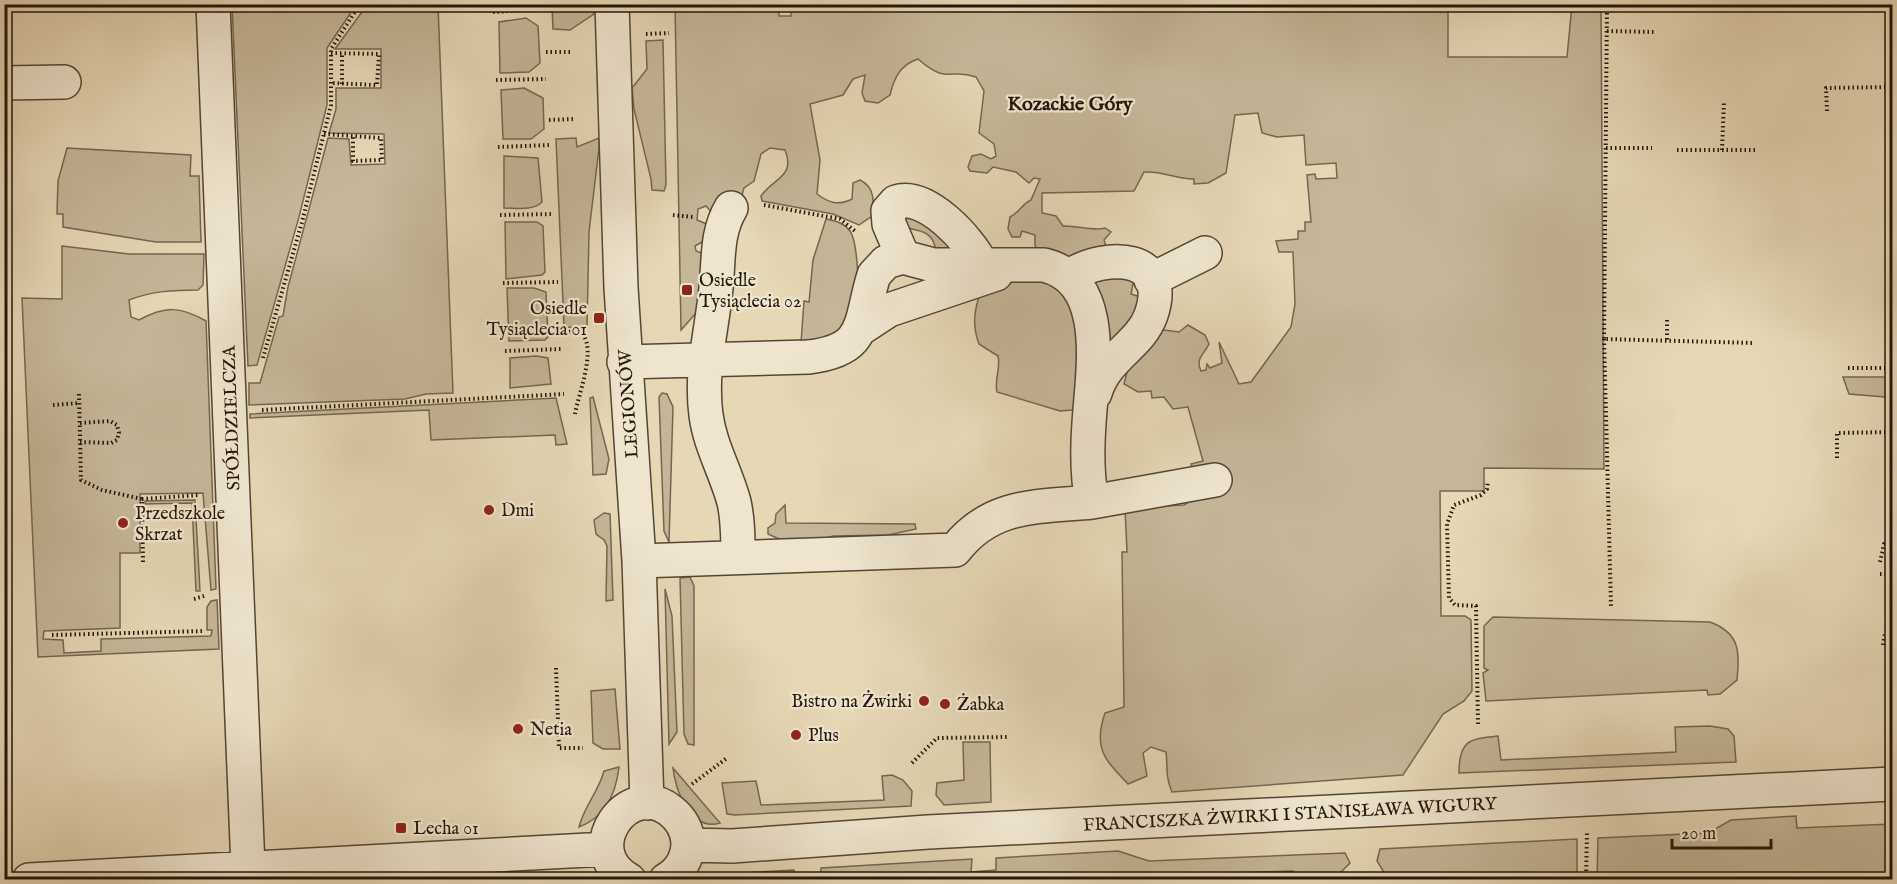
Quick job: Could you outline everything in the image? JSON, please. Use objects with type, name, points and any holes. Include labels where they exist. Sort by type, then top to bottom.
[{"type":"street","name":"SPÓŁDZIELCZA","points":[[213,4],[248,868]]},
{"type":"street","name":"LEGIONÓW","points":[[612,4],[624,362],[639,561],[648,803]]},
{"type":"street","points":[[4,83],[64,82]]},
{"type":"street","points":[[903,257],[889,224],[888,211],[896,202],[908,200],[938,215],[954,227],[967,239],[982,265]]},
{"type":"street","points":[[731,208],[723,221],[720,235],[716,287],[705,361],[706,414],[711,440],[734,502],[738,556]]},
{"type":"street","points":[[1151,280],[1205,253]]},
{"type":"street","points":[[860,329],[874,275],[886,262],[903,257],[933,265],[1027,265],[1057,268],[1069,276],[1084,300],[1092,324],[1094,352],[1088,482],[1092,502]]},
{"type":"street","points":[[1069,276],[1084,267],[1110,261],[1137,265],[1149,274],[1154,299],[1147,324],[1105,369],[1090,412]]},
{"type":"street","points":[[624,362],[808,357],[836,353],[846,346],[871,319],[889,310],[1027,265]]},
{"type":"street","points":[[639,561],[955,550],[968,532],[1004,512],[1092,502],[1215,480]]},
{"type":"street","name":"FRANCISZKA ŻWIRKI I STANISŁAWA WIGURY","points":[[688,845],[732,846],[928,831],[1893,784]]},
{"type":"street","points":[[629,879],[614,867],[607,849],[608,835],[617,816],[627,808],[648,803],[667,807],[677,815],[684,826],[688,845],[683,864],[666,879]]},
{"type":"street","points":[[28,879],[196,875],[248,868],[607,849]]},
{"type":"path","points":[[261,363],[302,222],[331,105],[331,53],[360,4]]},
{"type":"path","points":[[645,5],[666,4]]},
{"type":"path","points":[[1607,4],[1604,339],[1611,607]]},
{"type":"path","points":[[493,12],[544,9]]},
{"type":"path","points":[[1607,30],[1654,32]]},
{"type":"path","points":[[646,34],[669,33]]},
{"type":"path","points":[[546,52],[571,52]]},
{"type":"path","points":[[331,53],[379,54],[377,85],[331,83]]},
{"type":"path","points":[[342,53],[342,84]]},
{"type":"path","points":[[496,80],[546,79]]},
{"type":"path","points":[[1827,111],[1826,88],[1893,87]]},
{"type":"path","points":[[1722,150],[1724,101]]},
{"type":"path","points":[[549,120],[575,119]]},
{"type":"path","points":[[324,134],[353,136],[381,138],[382,160],[353,161],[353,136]]},
{"type":"path","points":[[498,147],[550,145]]},
{"type":"path","points":[[1606,148],[1652,148]]},
{"type":"path","points":[[1677,150],[1755,150]]},
{"type":"path","points":[[731,208],[751,203],[828,216],[847,222],[858,236]]},
{"type":"path","points":[[500,215],[554,214]]},
{"type":"path","points":[[1885,238],[1893,237]]},
{"type":"path","points":[[503,284],[558,282]]},
{"type":"path","points":[[1890,298],[1893,287]]},
{"type":"path","points":[[1667,320],[1667,341]]},
{"type":"path","points":[[560,332],[580,333],[584,336],[586,346],[585,376],[575,414]]},
{"type":"path","points":[[1604,339],[1754,343]]},
{"type":"path","points":[[505,351],[561,350]]},
{"type":"path","points":[[1848,368],[1893,368]]},
{"type":"path","points":[[79,394],[81,480],[102,490],[142,499],[199,495],[200,507]]},
{"type":"path","points":[[256,410],[564,394]]},
{"type":"path","points":[[53,405],[79,403]]},
{"type":"path","points":[[80,423],[110,421],[117,425],[119,433],[117,440],[111,443],[80,442]]},
{"type":"path","points":[[1837,458],[1837,433],[1893,432]]},
{"type":"path","points":[[1478,724],[1476,606],[1455,605],[1449,598],[1447,524],[1454,505],[1481,495],[1487,489],[1488,482]]},
{"type":"path","points":[[142,499],[143,562]]},
{"type":"path","points":[[1880,562],[1884,544],[1893,542]]},
{"type":"path","points":[[1880,574],[1893,574]]},
{"type":"path","points":[[203,586],[204,606]]},
{"type":"path","points":[[194,598],[212,596]]},
{"type":"path","points":[[1884,645],[1885,634],[1893,620]]},
{"type":"path","points":[[52,635],[205,633],[205,624]]},
{"type":"path","points":[[556,668],[559,748],[583,748]]},
{"type":"path","points":[[912,763],[937,738],[1007,737]]},
{"type":"path","points":[[692,784],[727,758]]},
{"type":"path","points":[[1586,879],[1587,832]]},
{"type":"shaded area","points":[[791,4],[1448,5],[1448,57],[1567,57],[1572,5],[1601,5],[1604,469],[1484,468],[1484,491],[1440,491],[1441,616],[1465,616],[1471,620],[1472,691],[1464,701],[1443,714],[1403,775],[1172,792],[1166,752],[1151,747],[1143,753],[1147,776],[1128,784],[1107,760],[1100,735],[1105,713],[1124,707],[1122,552],[1127,552],[1125,508],[1184,505],[1201,495],[1191,464],[1203,461],[1188,407],[1173,409],[1164,397],[1152,398],[1151,391],[1138,392],[1124,384],[1128,368],[1157,329],[1179,332],[1188,325],[1205,335],[1209,344],[1199,363],[1201,371],[1206,370],[1207,364],[1210,368],[1222,363],[1219,342],[1239,384],[1251,382],[1291,327],[1295,304],[1293,252],[1279,252],[1276,241],[1298,239],[1298,231],[1305,231],[1305,222],[1311,222],[1307,175],[1315,174],[1316,179],[1337,178],[1336,163],[1306,165],[1304,135],[1277,137],[1262,133],[1258,113],[1235,115],[1226,173],[1208,183],[1194,184],[1194,179],[1144,172],[1134,191],[1042,193],[1042,213],[1056,216],[1063,226],[1105,228],[1111,232],[1104,240],[1107,250],[1061,261],[1040,255],[1035,245],[1035,235],[1022,231],[1020,237],[1012,237],[1008,229],[1010,217],[1031,200],[1040,179],[1034,178],[1029,183],[1016,172],[993,167],[987,173],[970,171],[968,167],[972,156],[981,154],[991,159],[996,156],[994,144],[979,133],[984,91],[976,77],[967,74],[936,72],[918,59],[902,69],[890,95],[878,103],[865,101],[862,93],[865,75],[853,79],[843,95],[810,104],[820,160],[817,194],[834,202],[847,201],[852,199],[853,183],[860,180],[871,191],[872,216],[859,225],[833,214],[762,201],[761,196],[782,176],[788,166],[785,150],[770,148],[761,154],[754,181],[744,188],[742,195],[733,199],[714,215],[706,206],[698,209],[697,220],[709,225],[704,241],[695,246],[696,251],[704,254],[697,312],[681,330],[675,5],[778,5],[779,16],[791,16]]},
{"type":"shaded area","points":[[232,5],[356,5],[327,48],[327,105],[299,217],[257,365],[248,366]]},
{"type":"shaded area","points":[[367,5],[438,5],[453,393],[426,394],[405,399],[249,405],[249,383],[260,383],[279,317],[283,316],[288,287],[328,138],[349,139],[351,165],[385,164],[384,134],[329,133],[336,109],[336,88],[381,88],[381,49],[335,49]]},
{"type":"shaded area","points":[[552,5],[590,5],[594,14],[570,30],[553,29]]},
{"type":"shaded area","points":[[526,18],[538,26],[540,63],[529,72],[500,73],[499,22]]},
{"type":"shaded area","points":[[663,40],[666,185],[664,191],[652,190],[634,109],[632,88],[647,69],[646,41]]},
{"type":"shaded area","points":[[524,88],[543,98],[544,129],[531,139],[503,139],[501,90]]},
{"type":"shaded area","points":[[576,138],[577,147],[599,138],[589,232],[587,328],[564,327],[556,139]]},
{"type":"shaded area","points":[[67,148],[191,155],[190,176],[199,176],[201,242],[156,242],[63,227],[63,214],[57,214],[58,181]]},
{"type":"shaded area","points":[[504,156],[538,158],[542,202],[534,207],[504,208]]},
{"type":"shaded area","points":[[908,215],[942,224],[952,252],[936,252],[933,240],[926,233],[903,227]]},
{"type":"shaded area","points":[[826,219],[845,226],[853,237],[858,269],[856,310],[839,343],[801,343],[804,301],[809,302],[813,260]]},
{"type":"shaded area","points":[[505,222],[537,222],[543,226],[545,272],[542,275],[506,279]]},
{"type":"shaded area","name":"Przedszkole Skrzat","points":[[62,246],[129,254],[204,254],[203,285],[198,290],[163,292],[129,300],[131,317],[139,320],[165,310],[180,310],[206,321],[216,589],[211,590],[203,493],[140,494],[140,553],[120,553],[120,628],[44,631],[43,639],[63,640],[64,653],[101,651],[101,639],[211,636],[212,630],[207,630],[207,607],[211,601],[217,600],[219,649],[38,657],[22,298],[62,299]]},
{"type":"shaded area","points":[[1095,270],[1141,279],[1133,284],[1131,294],[1137,296],[1144,304],[1100,356],[1080,279]]},
{"type":"shaded area","points":[[1018,271],[1072,290],[1085,409],[1060,411],[997,392],[998,356],[979,344],[975,330],[975,311],[981,291]]},
{"type":"shaded area","points":[[507,288],[534,288],[546,292],[548,337],[545,340],[509,341]]},
{"type":"shaded area","points":[[536,356],[548,358],[551,384],[510,388],[510,358]]},
{"type":"shaded area","points":[[1843,377],[1892,377],[1892,413],[1885,397],[1849,394]]},
{"type":"shaded area","points":[[662,393],[667,394],[673,407],[669,542],[664,531],[659,397]]},
{"type":"shaded area","points":[[593,397],[609,459],[606,474],[593,475],[590,398]]},
{"type":"shaded area","points":[[556,398],[567,444],[556,445],[555,435],[431,440],[429,410],[250,418],[250,414]]},
{"type":"shaded area","points":[[195,500],[200,591],[196,591],[192,503],[145,504],[145,501]]},
{"type":"shaded area","points":[[785,505],[786,523],[915,524],[916,529],[888,535],[833,536],[816,541],[788,543],[768,534],[768,528],[775,523],[776,514]]},
{"type":"shaded area","points":[[604,513],[610,514],[613,600],[606,601],[607,546],[604,540],[596,534],[594,520]]},
{"type":"shaded area","points":[[690,577],[694,586],[694,745],[688,744],[684,734],[680,578]]},
{"type":"shaded area","points":[[665,589],[672,616],[677,732],[669,744]]},
{"type":"shaded area","points":[[1493,617],[1710,622],[1733,638],[1738,652],[1737,680],[1720,694],[1708,695],[1707,690],[1486,701],[1483,673],[1488,670],[1484,668],[1484,626]]},
{"type":"shaded area","points":[[615,689],[620,749],[603,749],[593,743],[591,691]]},
{"type":"shaded area","points":[[1710,726],[1728,729],[1734,736],[1736,762],[1459,773],[1463,748],[1479,739],[1498,736],[1501,760],[1676,752],[1675,727]]},
{"type":"shaded area","points":[[963,742],[990,742],[991,802],[944,805],[936,795],[937,783],[964,780]]},
{"type":"shaded area","points":[[619,767],[612,795],[603,811],[579,827],[604,771]]},
{"type":"shaded area","points":[[673,768],[720,823],[709,824],[692,815],[681,797]]},
{"type":"shaded area","points":[[892,775],[903,780],[912,791],[911,806],[735,815],[727,814],[722,783],[756,781],[761,805],[884,800],[882,776]]},
{"type":"shaded area","points":[[1796,816],[1797,828],[1892,824],[1892,879],[1597,879],[1598,838],[1708,833],[1731,820]]},
{"type":"shaded area","points":[[1577,839],[1577,879],[1388,879],[1377,861],[1380,849]]},
{"type":"shaded area","points":[[1118,851],[1149,861],[1345,853],[1350,863],[1333,880],[1298,879],[1293,871],[1140,876],[1139,880],[966,880],[965,873],[820,879],[821,868],[972,859],[971,872],[996,870],[996,858]]},
{"type":"shaded area","points":[[794,870],[795,879],[703,879],[707,875]]},
{"type":"place","name":"Osiedle Tysiąclecia 02","points":[[687,290]]},
{"type":"place","name":"Osiedle Tysiąclecia 01","points":[[599,318]]},
{"type":"place","name":"Dmi","points":[[489,510]]},
{"type":"place","name":"Przedszkole Skrzat","points":[[123,523]]},
{"type":"place","name":"Bistro na Żwirki","points":[[924,701]]},
{"type":"place","name":"Żabka","points":[[945,704]]},
{"type":"place","name":"Netia","points":[[518,729]]},
{"type":"place","name":"Plus","points":[[796,735]]},
{"type":"place","name":"Lecha 01","points":[[401,828]]},
{"type":"district","name":"Kozackie Góry","points":[[1070,103]]}]
